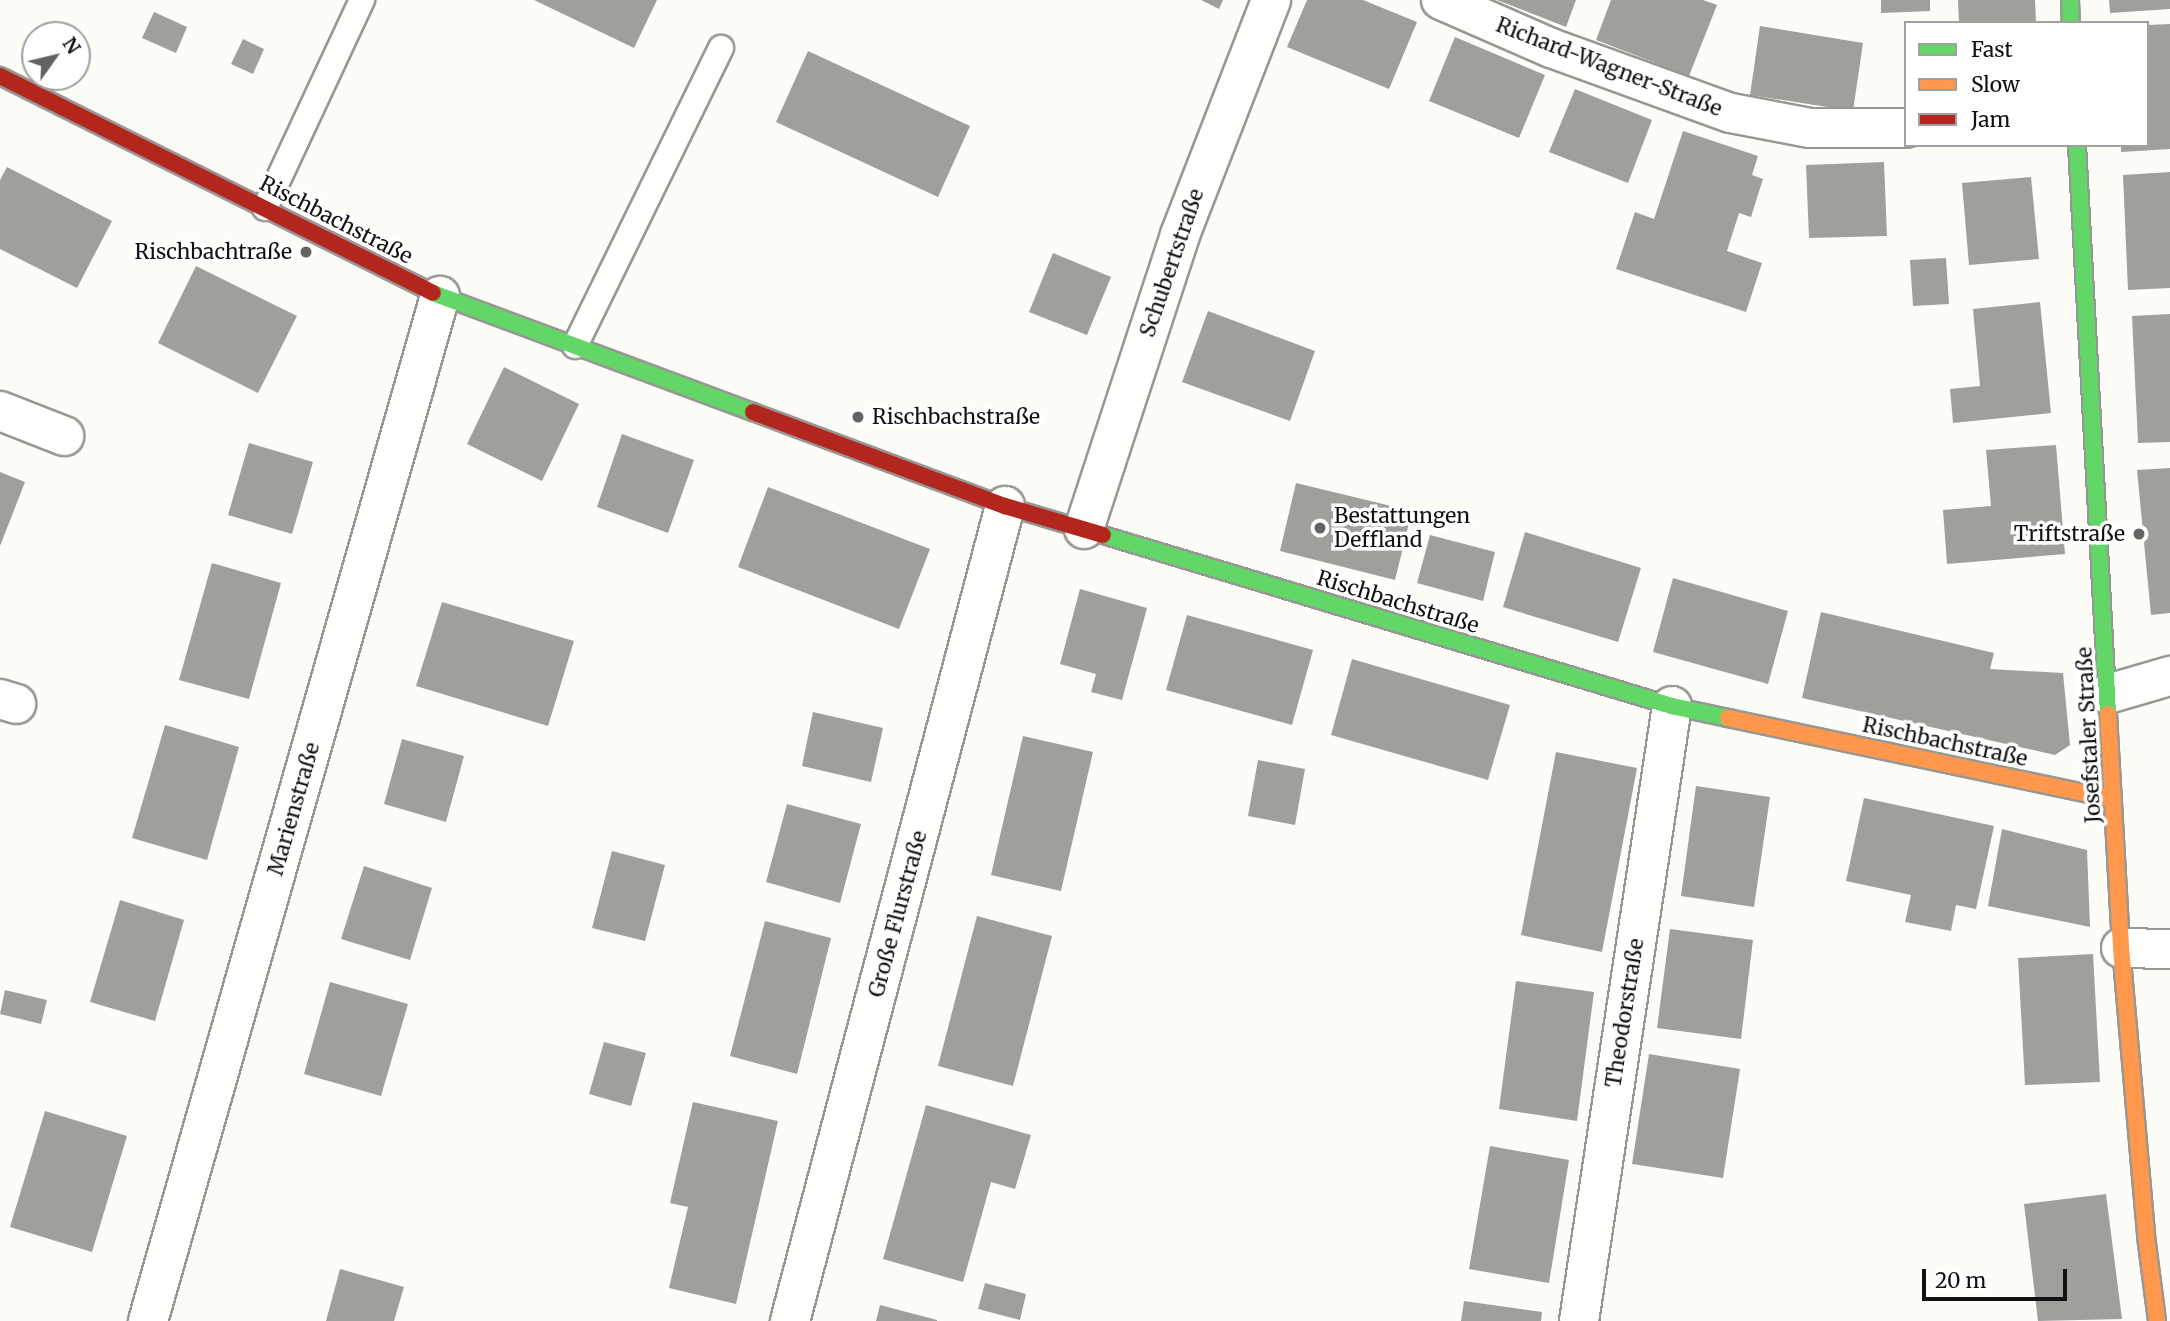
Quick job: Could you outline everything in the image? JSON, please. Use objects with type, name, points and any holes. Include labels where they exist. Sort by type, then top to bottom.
[{"type":"street","name":"Schubertstraße","points":[[1084,529],[1180,235],[1271,0]]},
{"type":"street","name":"Richard-Wagner-Straße","points":[[1441,0],[1564,53],[1731,113],[1810,128],[1904,128]]},
{"type":"street","points":[[2070,0],[2071,21]]},
{"type":"street","name":"Rischbachstraße","points":[[0,76],[440,296],[1005,506],[1672,706],[2113,799]]},
{"type":"street","name":"Josefstaler Straße","points":[[2077,147],[2121,948],[2146,1236],[2157,1321]]},
{"type":"street","name":"Marienstraße","points":[[148,1321],[440,296]]},
{"type":"street","points":[[0,411],[64,436]]},
{"type":"street","name":"Große Flurstraße","points":[[790,1321],[1005,506]]},
{"type":"street","points":[[2108,694],[2170,676]]},
{"type":"street","name":"Theodorstraße","points":[[1579,1321],[1672,706]]},
{"type":"street","points":[[2121,948],[2170,949]]},
{"type":"lane","points":[[265,208],[362,0]]},
{"type":"lane","points":[[575,346],[721,48]]},
{"type":"building","points":[[534,0],[657,0],[634,48]]},
{"type":"building","points":[[1201,0],[1223,0],[1219,9]]},
{"type":"building","points":[[1307,0],[1363,0],[1417,22],[1389,89],[1287,47]]},
{"type":"building","points":[[1497,0],[1576,0],[1566,27]]},
{"type":"building","points":[[1611,0],[1703,0],[1717,5],[1689,76],[1596,40]]},
{"type":"building","points":[[1881,0],[1930,0],[1930,11],[1881,13]]},
{"type":"building","points":[[1958,0],[2035,0],[2036,21],[1959,21]]},
{"type":"building","points":[[2109,0],[2170,0],[2170,9],[2110,13]]},
{"type":"building","points":[[154,12],[187,27],[176,53],[142,38]]},
{"type":"building","points":[[2170,24],[2170,149],[2121,152],[2121,147],[2149,147],[2149,25]]},
{"type":"building","points":[[1760,26],[1863,43],[1853,111],[1750,95]]},
{"type":"building","points":[[1455,37],[1545,75],[1519,138],[1429,101]]},
{"type":"building","points":[[243,39],[264,49],[253,74],[231,64]]},
{"type":"building","points":[[808,51],[970,126],[938,197],[776,122]]},
{"type":"building","points":[[1575,89],[1652,120],[1628,183],[1549,152]]},
{"type":"building","points":[[1683,131],[1758,156],[1752,175],[1763,179],[1751,217],[1739,213],[1727,251],[1762,263],[1746,312],[1616,269],[1635,212],[1654,219]]},
{"type":"building","points":[[1884,162],[1887,236],[1809,238],[1806,165]]},
{"type":"building","points":[[7,167],[112,221],[77,288],[0,249],[0,180]]},
{"type":"building","points":[[2170,172],[2170,288],[2128,290],[2123,175]]},
{"type":"building","points":[[2031,177],[2039,259],[1969,265],[1962,183]]},
{"type":"building","points":[[1053,253],[1111,277],[1087,335],[1029,312]]},
{"type":"building","points":[[1946,258],[1949,304],[1913,306],[1910,260]]},
{"type":"building","points":[[196,266],[297,316],[258,393],[158,343]]},
{"type":"building","points":[[2040,302],[2051,413],[1953,423],[1950,389],[1980,386],[1973,309]]},
{"type":"building","points":[[1208,311],[1315,351],[1290,421],[1182,382]]},
{"type":"building","points":[[2170,314],[2170,442],[2138,443],[2132,316]]},
{"type":"building","points":[[504,367],[579,404],[542,481],[467,444]]},
{"type":"building","points":[[622,434],[694,460],[668,533],[597,507]]},
{"type":"building","points":[[249,443],[313,462],[292,534],[228,515]]},
{"type":"building","points":[[2056,445],[2065,554],[1947,564],[1943,510],[1991,506],[1986,450]]},
{"type":"building","points":[[2170,468],[2170,613],[2151,615],[2137,470]]},
{"type":"building","points":[[0,472],[25,482],[0,546]]},
{"type":"building","points":[[1296,483],[1412,511],[1395,580],[1280,551]]},
{"type":"building","points":[[768,487],[930,549],[899,629],[738,567]]},
{"type":"building","points":[[1525,532],[1641,568],[1618,642],[1503,607]]},
{"type":"building","points":[[1430,535],[1495,552],[1483,601],[1417,583]]},
{"type":"building","points":[[212,563],[281,583],[249,699],[179,680]]},
{"type":"building","points":[[1673,578],[1788,611],[1768,684],[1653,652]]},
{"type":"building","points":[[1080,589],[1147,608],[1122,700],[1091,692],[1096,674],[1060,664]]},
{"type":"building","points":[[442,602],[574,641],[548,726],[416,686]]},
{"type":"building","points":[[1821,612],[1994,653],[1990,669],[2063,673],[2070,745],[2055,755],[1802,698]]},
{"type":"building","points":[[1187,615],[1313,650],[1292,725],[1166,690]]},
{"type":"building","points":[[1352,659],[1510,705],[1488,780],[1331,735]]},
{"type":"building","points":[[813,712],[883,728],[871,782],[802,766]]},
{"type":"building","points":[[165,725],[239,747],[207,860],[132,838]]},
{"type":"building","points":[[1023,736],[1093,752],[1061,891],[991,875]]},
{"type":"building","points":[[402,739],[464,756],[446,822],[384,804]]},
{"type":"building","points":[[1556,752],[1637,768],[1602,952],[1521,935]]},
{"type":"building","points":[[1258,760],[1305,769],[1295,825],[1248,816]]},
{"type":"building","points":[[1696,786],[1770,797],[1754,907],[1681,896]]},
{"type":"building","points":[[1864,798],[1994,826],[1976,909],[1956,905],[1951,931],[1905,922],[1911,895],[1846,881]]},
{"type":"building","points":[[787,804],[861,824],[840,903],[766,882]]},
{"type":"building","points":[[2002,829],[2087,850],[2090,927],[1988,906]]},
{"type":"building","points":[[612,851],[665,865],[645,941],[592,928]]},
{"type":"building","points":[[364,866],[432,888],[410,960],[341,939]]},
{"type":"building","points":[[120,900],[184,920],[155,1021],[90,1002]]},
{"type":"building","points":[[977,916],[1052,936],[1013,1086],[938,1066]]},
{"type":"building","points":[[765,921],[831,938],[797,1074],[730,1056]]},
{"type":"building","points":[[1670,929],[1753,940],[1741,1039],[1657,1028]]},
{"type":"building","points":[[2093,954],[2100,1082],[2025,1085],[2018,958]]},
{"type":"building","points":[[1516,981],[1594,992],[1577,1121],[1499,1109]]},
{"type":"building","points":[[330,982],[408,1004],[381,1096],[304,1074]]},
{"type":"building","points":[[5,990],[47,1000],[41,1024],[0,1014]]},
{"type":"building","points":[[604,1042],[646,1053],[631,1106],[589,1094]]},
{"type":"building","points":[[1649,1054],[1740,1069],[1723,1178],[1632,1164]]},
{"type":"building","points":[[693,1102],[778,1121],[736,1304],[669,1288],[688,1207],[670,1203]]},
{"type":"building","points":[[926,1105],[1031,1135],[1015,1189],[991,1182],[963,1282],[883,1259]]},
{"type":"building","points":[[45,1111],[127,1136],[92,1252],[10,1227]]},
{"type":"building","points":[[1490,1146],[1569,1160],[1549,1283],[1469,1269]]},
{"type":"building","points":[[2106,1194],[2122,1319],[2038,1321],[2024,1204]]},
{"type":"building","points":[[340,1269],[404,1287],[394,1321],[326,1321]]},
{"type":"building","points":[[985,1283],[1026,1294],[1020,1320],[978,1309]]},
{"type":"building","points":[[1464,1301],[1542,1312],[1541,1321],[1461,1321]]},
{"type":"building","points":[[880,1305],[937,1320],[937,1321],[876,1321]]},
{"type":"traffic: fast","points":[[2070,0],[2071,21]]},
{"type":"traffic: fast","points":[[2077,147],[2108,714]]},
{"type":"traffic: fast","points":[[433,293],[753,412]]},
{"type":"traffic: fast","points":[[1103,535],[1672,706],[1728,718]]},
{"type":"traffic: slow","points":[[2108,714],[2121,948],[2146,1236],[2157,1321]]},
{"type":"traffic: slow","points":[[1728,718],[2113,799]]},
{"type":"traffic: jam","points":[[0,76],[433,293]]},
{"type":"traffic: jam","points":[[753,412],[1005,506],[1103,535]]},
{"type":"place","name":"Rischbachtraße","points":[[306,252]]},
{"type":"place","name":"Rischbachstraße","points":[[858,417]]},
{"type":"place","name":"Bestattungen Deffland","points":[[1320,528]]},
{"type":"place","name":"Triftstraße","points":[[2139,534]]}]
